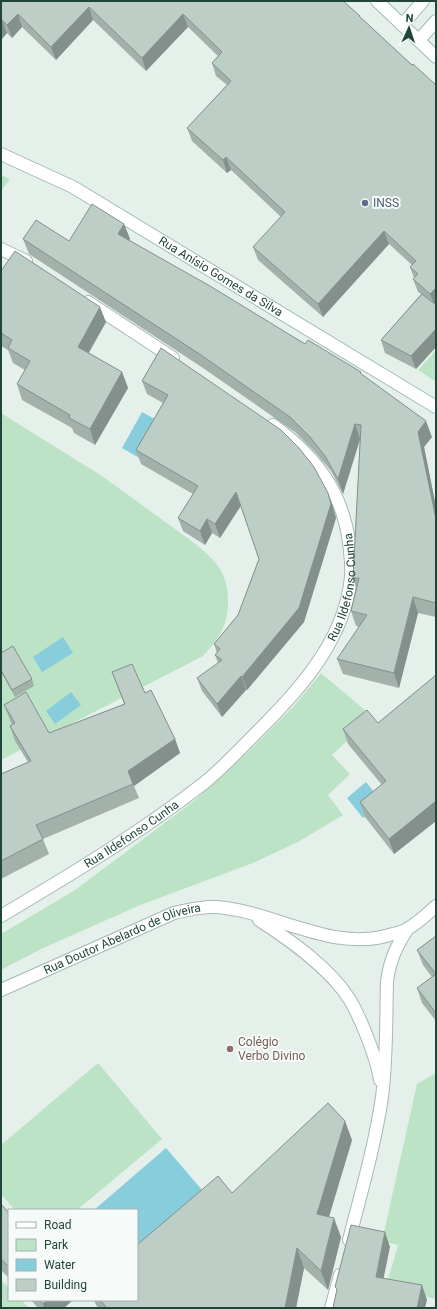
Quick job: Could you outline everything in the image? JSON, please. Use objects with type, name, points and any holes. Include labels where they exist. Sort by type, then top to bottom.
[{"type":"street","points":[[377,1],[436,58]]},
{"type":"street","points":[[402,25],[423,1]]},
{"type":"street","points":[[419,40],[436,21]]},
{"type":"street","name":"Rua Anísio Gomes da Silva","points":[[1,154],[73,187],[436,407]]},
{"type":"street","points":[[1,249],[21,258],[35,267]]},
{"type":"street","points":[[81,297],[186,366]]},
{"type":"street","name":"Rua Ildefonso Cunha","points":[[1,916],[112,850],[205,782],[248,742],[287,702],[322,657],[333,637],[342,615],[351,577],[351,561],[347,530],[340,504],[325,476],[310,457],[291,438],[266,420]]},
{"type":"street","points":[[407,930],[436,906]]},
{"type":"street","name":"Rua Doutor Abelardo de Oliveira","points":[[1,990],[174,913],[195,908],[214,907],[248,913],[332,937],[370,939],[385,937],[407,930]]},
{"type":"street","name":"Rua Doutor Abelardo de Oliveira","points":[[248,913],[298,946],[333,978],[349,999],[358,1015],[373,1052],[379,1072],[382,1097]]},
{"type":"street","name":"Rua Doutor Abelardo de Oliveira","points":[[346,1248],[367,1166],[382,1097],[386,1059],[387,981],[389,968],[392,955],[407,930]]},
{"type":"street","points":[[331,1308],[343,1263]]},
{"type":"green space","points":[[1,175],[10,179],[1,191]]},
{"type":"green space","points":[[436,350],[436,382],[418,370]]},
{"type":"green space","points":[[1,413],[102,476],[197,545],[217,565],[225,579],[228,593],[228,608],[223,628],[212,646],[203,656],[1,760]]},
{"type":"green space","points":[[321,673],[373,717],[332,755],[350,774],[328,795],[343,815],[298,842],[253,863],[138,906],[41,949],[1,970],[1,934],[75,890],[194,801],[248,752],[294,706]]},
{"type":"green space","points":[[98,1063],[162,1139],[78,1209],[14,1209],[1,1194],[1,1145]]},
{"type":"green space","points":[[436,1073],[436,1299],[386,1287],[398,1245],[382,1241],[417,1084]]},
{"type":"green space","points":[[1,1280],[8,1287],[8,1301],[22,1301],[29,1308],[1,1308]]},
{"type":"water","points":[[142,412],[162,423],[141,459],[122,448]]},
{"type":"water","points":[[63,637],[73,653],[42,672],[33,657]]},
{"type":"water","points":[[71,692],[81,705],[55,724],[46,711]]},
{"type":"water","points":[[366,782],[382,802],[363,818],[347,798]]},
{"type":"water","points":[[166,1148],[208,1197],[138,1258],[138,1209],[95,1209]]},
{"type":"building","points":[[1,1],[343,1],[412,65],[413,64],[436,85],[436,288],[430,294],[413,279],[418,274],[410,267],[416,261],[384,231],[318,304],[253,247],[285,212],[226,157],[223,160],[187,128],[231,81],[212,63],[222,52],[183,14],[142,58],[89,7],[51,47],[18,14],[7,25],[2,20],[1,21]]},
{"type":"building","points":[[92,204],[124,224],[118,234],[210,286],[305,344],[308,340],[361,372],[360,373],[426,421],[418,432],[436,519],[436,603],[413,597],[394,673],[337,659],[367,615],[351,611],[359,578],[353,578],[361,425],[355,424],[338,479],[325,456],[310,437],[290,417],[198,353],[23,239],[36,220],[69,241]]},
{"type":"building","points":[[15,251],[100,307],[78,347],[122,372],[90,429],[69,418],[70,415],[17,384],[30,361],[8,348],[12,340],[1,333],[1,271]]},
{"type":"building","points":[[422,294],[436,305],[436,329],[411,356],[381,340]]},
{"type":"building","points":[[161,348],[281,430],[299,448],[314,467],[328,493],[331,504],[299,608],[242,677],[241,676],[217,704],[197,678],[222,660],[215,655],[220,649],[214,644],[238,615],[259,559],[236,492],[215,524],[207,519],[200,531],[178,518],[198,486],[136,450],[168,395],[142,381]]},
{"type":"building","points":[[13,646],[32,679],[12,690],[1,670],[1,653]]},
{"type":"building","points":[[132,664],[145,693],[151,690],[175,739],[128,771],[133,784],[36,825],[43,839],[1,861],[1,774],[31,761],[10,726],[15,723],[4,705],[26,692],[49,733],[125,704],[112,672]]},
{"type":"building","points":[[436,675],[436,801],[389,839],[360,802],[386,781],[343,729],[367,710],[378,723]]},
{"type":"building","points":[[436,936],[436,974],[417,950]]},
{"type":"building","points":[[436,974],[436,1013],[417,988]]},
{"type":"building","points":[[328,1103],[345,1121],[317,1214],[334,1218],[321,1271],[297,1248],[285,1308],[107,1308],[101,1301],[138,1301],[138,1244],[218,1176],[232,1193]]},
{"type":"building","points":[[1,1204],[8,1212],[8,1266],[1,1259]]},
{"type":"building","points":[[351,1225],[385,1232],[376,1277],[422,1285],[417,1308],[333,1308],[337,1289],[335,1287]]},
{"type":"place","name":"INSS","points":[[365,203]]},
{"type":"place","name":"Colégio Verbo Divino","points":[[230,1049]]}]
